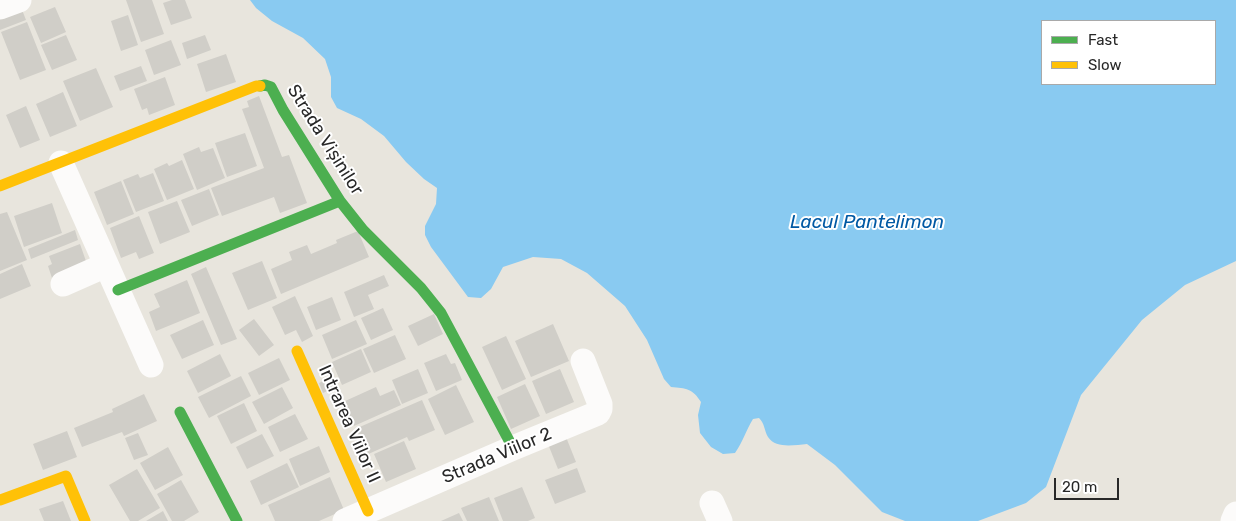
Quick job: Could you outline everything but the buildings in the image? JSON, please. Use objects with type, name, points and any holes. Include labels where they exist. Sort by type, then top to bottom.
[{"type":"street","points":[[0,7],[19,0]]},
{"type":"street","name":"Strada Vișinilor","points":[[0,186],[256,86],[265,85],[271,87],[283,110],[340,201],[363,230],[421,288],[441,313],[513,448]]},
{"type":"street","points":[[61,163],[151,365]]},
{"type":"street","points":[[118,290],[340,201]]},
{"type":"street","points":[[63,284],[106,266]]},
{"type":"street","name":"Intrarea Viilor II","points":[[297,351],[368,511]]},
{"type":"street","name":"Strada Viilor 2","points":[[345,521],[598,413],[600,404],[583,361]]},
{"type":"street","points":[[180,412],[237,521]]},
{"type":"street","points":[[0,500],[66,476],[85,521]]},
{"type":"street","points":[[1233,521],[1236,514]]},
{"type":"water","name":"Lacul Pantelimon","points":[[250,0],[1236,0],[1236,261],[1185,285],[1142,320],[1081,395],[1046,487],[1026,503],[978,521],[905,521],[882,512],[835,465],[807,444],[780,445],[771,441],[759,418],[753,419],[735,453],[723,454],[711,447],[700,433],[698,415],[701,402],[692,392],[671,387],[664,379],[647,340],[625,306],[587,273],[561,259],[533,257],[503,267],[491,289],[481,298],[468,297],[431,247],[425,235],[425,226],[436,204],[437,188],[406,162],[384,136],[361,119],[337,108],[331,97],[331,77],[325,59],[303,38],[272,21],[256,8]]},
{"type":"traffic: fast","points":[[260,86],[271,87],[283,110],[340,201],[363,230],[421,288],[441,313],[513,448]]},
{"type":"traffic: fast","points":[[118,290],[340,201]]},
{"type":"traffic: fast","points":[[180,412],[237,521]]},
{"type":"traffic: slow","points":[[0,186],[260,86]]},
{"type":"traffic: slow","points":[[297,351],[368,511]]},
{"type":"traffic: slow","points":[[0,500],[66,476],[85,521]]}]
